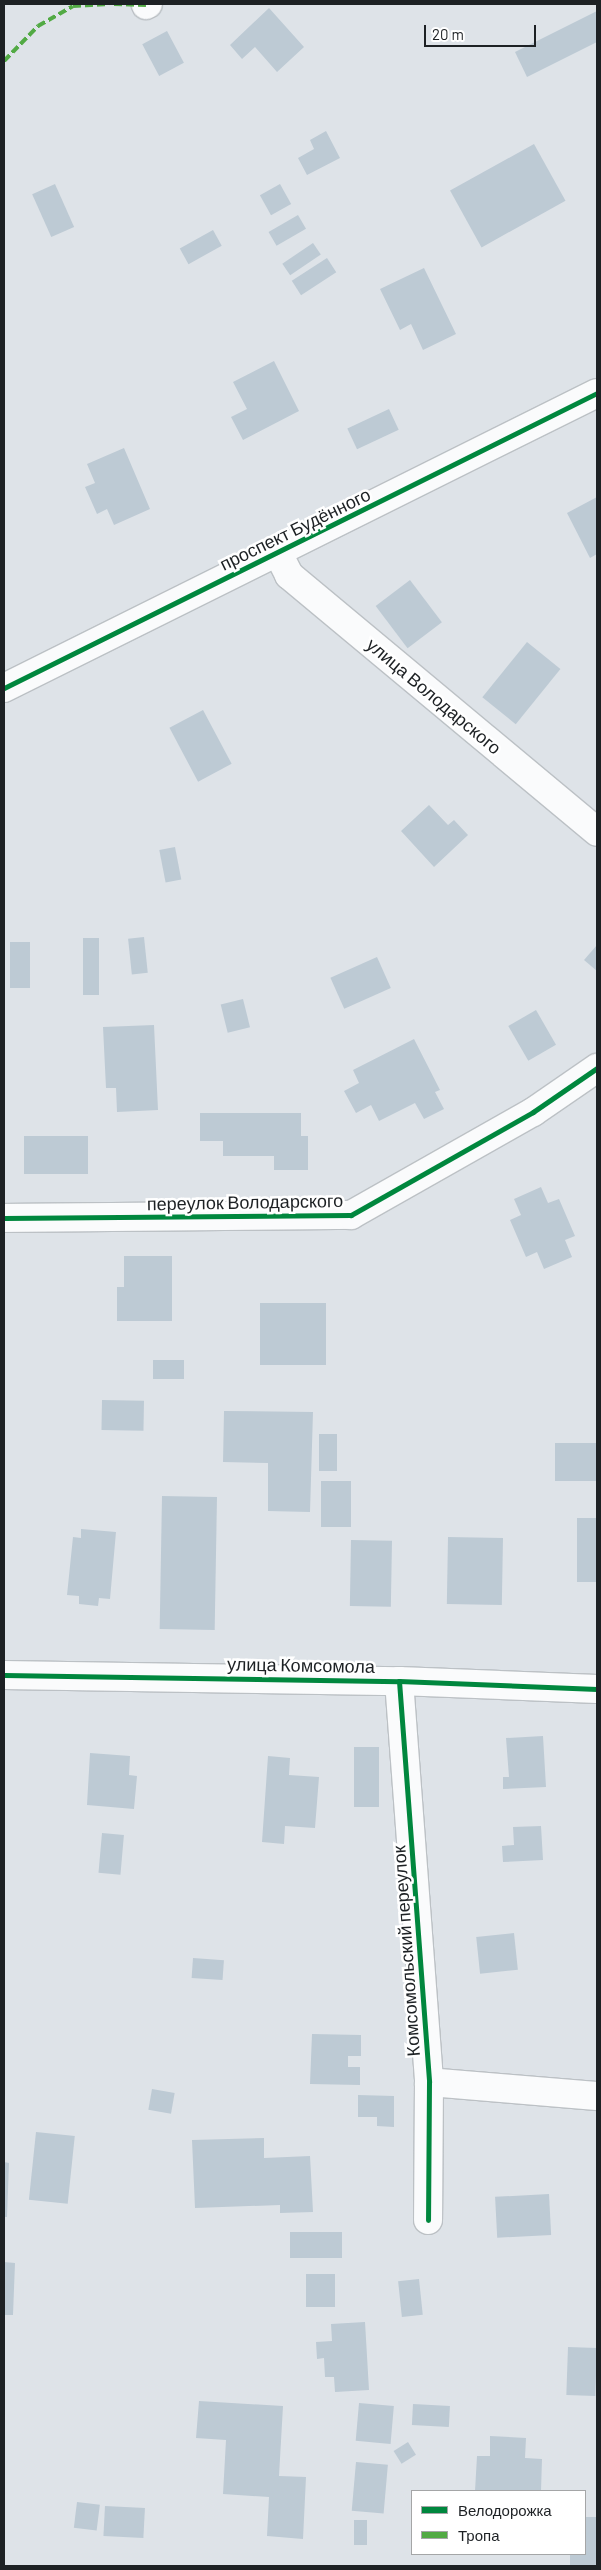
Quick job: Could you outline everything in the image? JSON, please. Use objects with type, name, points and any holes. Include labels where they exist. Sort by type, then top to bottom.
[{"type":"street","name":"проспект Будённого","points":[[4,688],[597,393]]},
{"type":"street","name":"улица Володарского","points":[[278,553],[289,575],[597,832]]},
{"type":"street","name":"переулок Володарского","points":[[4,1218],[351,1215],[509,1126],[597,1068]]},
{"type":"street","name":"улица Комсомола","points":[[4,1675],[399,1681],[597,1689]]},
{"type":"street","name":"Комсомольский переулок","points":[[399,1681],[429,2082],[428,2220]]},
{"type":"street","points":[[429,2082],[597,2096]]},
{"type":"building","points":[[269,8],[304,47],[277,72],[255,47],[242,59],[230,45]]},
{"type":"building","points":[[597,11],[597,42],[527,77],[515,52]]},
{"type":"building","points":[[167,31],[184,63],[159,76],[142,44]]},
{"type":"building","points":[[326,131],[340,158],[307,175],[298,158],[314,149],[310,140]]},
{"type":"building","points":[[534,144],[566,201],[482,247],[450,191]]},
{"type":"building","points":[[55,184],[74,227],[51,237],[32,194]]},
{"type":"building","points":[[280,184],[291,204],[271,215],[260,195]]},
{"type":"building","points":[[298,215],[306,229],[277,246],[269,232]]},
{"type":"building","points":[[213,230],[222,246],[188,264],[180,248]]},
{"type":"building","points":[[313,243],[321,255],[290,275],[282,264]]},
{"type":"building","points":[[327,258],[336,272],[301,295],[292,281]]},
{"type":"building","points":[[424,268],[456,334],[423,350],[411,324],[400,330],[380,289]]},
{"type":"building","points":[[274,361],[299,411],[243,440],[231,417],[247,409],[233,382]]},
{"type":"building","points":[[389,409],[399,430],[357,449],[347,428]]},
{"type":"building","points":[[124,448],[150,509],[114,525],[107,509],[97,514],[85,487],[95,483],[87,464]]},
{"type":"building","points":[[597,497],[597,554],[590,558],[567,513]]},
{"type":"building","points":[[410,580],[442,622],[408,648],[376,606]]},
{"type":"building","points":[[527,642],[560,669],[516,724],[482,697]]},
{"type":"building","points":[[203,710],[232,764],[198,782],[169,728]]},
{"type":"building","points":[[429,805],[448,825],[454,820],[468,835],[434,867],[401,831]]},
{"type":"building","points":[[175,847],[181,879],[166,882],[159,850]]},
{"type":"building","points":[[144,937],[148,973],[132,974],[128,939]]},
{"type":"building","points":[[83,938],[99,938],[99,995],[83,995]]},
{"type":"building","points":[[10,942],[30,942],[30,988],[10,988]]},
{"type":"building","points":[[597,945],[597,971],[584,960]]},
{"type":"building","points":[[377,957],[391,988],[344,1009],[330,978]]},
{"type":"building","points":[[243,999],[250,1027],[228,1033],[221,1005]]},
{"type":"building","points":[[536,1010],[556,1045],[528,1061],[508,1026]]},
{"type":"building","points":[[154,1025],[158,1110],[117,1112],[116,1088],[106,1088],[103,1027]]},
{"type":"building","points":[[414,1039],[440,1090],[435,1092],[444,1109],[424,1119],[415,1103],[379,1121],[371,1105],[356,1113],[344,1091],[359,1083],[353,1070]]},
{"type":"building","points":[[200,1113],[301,1113],[301,1136],[308,1136],[308,1170],[274,1170],[274,1156],[223,1156],[223,1141],[200,1141]]},
{"type":"building","points":[[24,1136],[88,1136],[88,1174],[24,1174]]},
{"type":"building","points":[[541,1187],[548,1203],[559,1199],[575,1236],[565,1240],[572,1257],[544,1269],[537,1252],[526,1257],[510,1220],[521,1215],[514,1199]]},
{"type":"building","points":[[124,1256],[172,1256],[172,1321],[117,1321],[117,1287],[124,1287]]},
{"type":"building","points":[[260,1303],[326,1303],[326,1365],[260,1365]]},
{"type":"building","points":[[153,1360],[184,1360],[184,1379],[153,1379]]},
{"type":"building","points":[[102,1400],[144,1401],[143,1431],[101,1430]]},
{"type":"building","points":[[224,1411],[313,1412],[310,1512],[268,1511],[268,1463],[223,1462]]},
{"type":"building","points":[[319,1434],[337,1434],[337,1471],[319,1471]]},
{"type":"building","points":[[555,1443],[597,1443],[597,1481],[555,1481]]},
{"type":"building","points":[[321,1481],[351,1481],[351,1527],[321,1527]]},
{"type":"building","points":[[162,1496],[217,1497],[215,1630],[160,1629]]},
{"type":"building","points":[[577,1518],[597,1518],[597,1582],[577,1582]]},
{"type":"building","points":[[81,1529],[116,1532],[110,1599],[99,1598],[98,1606],[79,1604],[79,1596],[67,1595],[73,1537],[81,1538]]},
{"type":"building","points":[[448,1537],[503,1538],[502,1605],[447,1604]]},
{"type":"building","points":[[351,1540],[392,1541],[391,1607],[350,1606]]},
{"type":"building","points":[[543,1736],[546,1787],[503,1789],[503,1777],[509,1777],[506,1738]]},
{"type":"building","points":[[354,1747],[379,1747],[379,1807],[354,1807]]},
{"type":"building","points":[[90,1753],[130,1756],[129,1775],[137,1776],[134,1809],[87,1805]]},
{"type":"building","points":[[268,1756],[290,1758],[289,1775],[319,1777],[315,1828],[285,1826],[284,1844],[262,1842]]},
{"type":"building","points":[[541,1826],[543,1860],[503,1862],[502,1846],[514,1845],[513,1827]]},
{"type":"building","points":[[102,1833],[124,1835],[120,1875],[99,1873]]},
{"type":"building","points":[[514,1933],[518,1970],[480,1974],[476,1937]]},
{"type":"building","points":[[193,1958],[224,1960],[223,1980],[192,1978]]},
{"type":"building","points":[[312,2034],[361,2035],[361,2056],[348,2056],[348,2067],[360,2067],[360,2085],[310,2084]]},
{"type":"building","points":[[152,2089],[175,2093],[171,2114],[148,2110]]},
{"type":"building","points":[[358,2095],[394,2096],[394,2127],[377,2126],[377,2117],[358,2117]]},
{"type":"building","points":[[36,2132],[75,2136],[68,2204],[29,2200]]},
{"type":"building","points":[[264,2138],[264,2158],[310,2156],[313,2212],[280,2213],[280,2205],[195,2208],[192,2140]]},
{"type":"building","points":[[4,2162],[9,2163],[7,2217],[4,2217]]},
{"type":"building","points":[[549,2194],[551,2235],[497,2238],[495,2197]]},
{"type":"building","points":[[290,2232],[342,2232],[342,2258],[290,2258]]},
{"type":"building","points":[[4,2262],[15,2263],[13,2315],[4,2315]]},
{"type":"building","points":[[306,2274],[335,2274],[335,2307],[306,2307]]},
{"type":"building","points":[[419,2279],[423,2315],[402,2317],[398,2281]]},
{"type":"building","points":[[365,2322],[369,2390],[335,2392],[334,2377],[325,2377],[324,2358],[317,2359],[316,2342],[332,2341],[331,2324]]},
{"type":"building","points":[[568,2347],[597,2348],[595,2396],[566,2395]]},
{"type":"building","points":[[199,2401],[283,2406],[279,2476],[306,2477],[303,2539],[267,2536],[269,2497],[223,2494],[226,2440],[196,2438]]},
{"type":"building","points":[[359,2403],[394,2406],[391,2444],[356,2441]]},
{"type":"building","points":[[413,2404],[450,2406],[449,2427],[412,2425]]},
{"type":"building","points":[[490,2436],[526,2438],[525,2458],[542,2459],[541,2490],[475,2490],[477,2456],[490,2456]]},
{"type":"building","points":[[408,2442],[416,2455],[402,2464],[394,2451]]},
{"type":"building","points":[[356,2462],[388,2465],[384,2514],[352,2511]]},
{"type":"building","points":[[77,2502],[100,2505],[97,2531],[74,2528]]},
{"type":"building","points":[[105,2506],[145,2508],[143,2538],[103,2536]]},
{"type":"building","points":[[586,2517],[597,2517],[597,2566],[570,2566],[570,2555],[586,2555]]},
{"type":"building","points":[[354,2520],[367,2520],[367,2545],[354,2545]]},
{"type":"marked path","points":[[4,61],[38,26],[73,6],[109,4]]},
{"type":"marked path","points":[[114,4],[146,5]]},
{"type":"cycle path","points":[[4,688],[597,393]]},
{"type":"cycle path","points":[[4,1218],[351,1215],[533,1112],[597,1068]]},
{"type":"cycle path","points":[[4,1675],[399,1681],[597,1689]]},
{"type":"cycle path","points":[[399,1681],[429,2082],[428,2220]]}]
